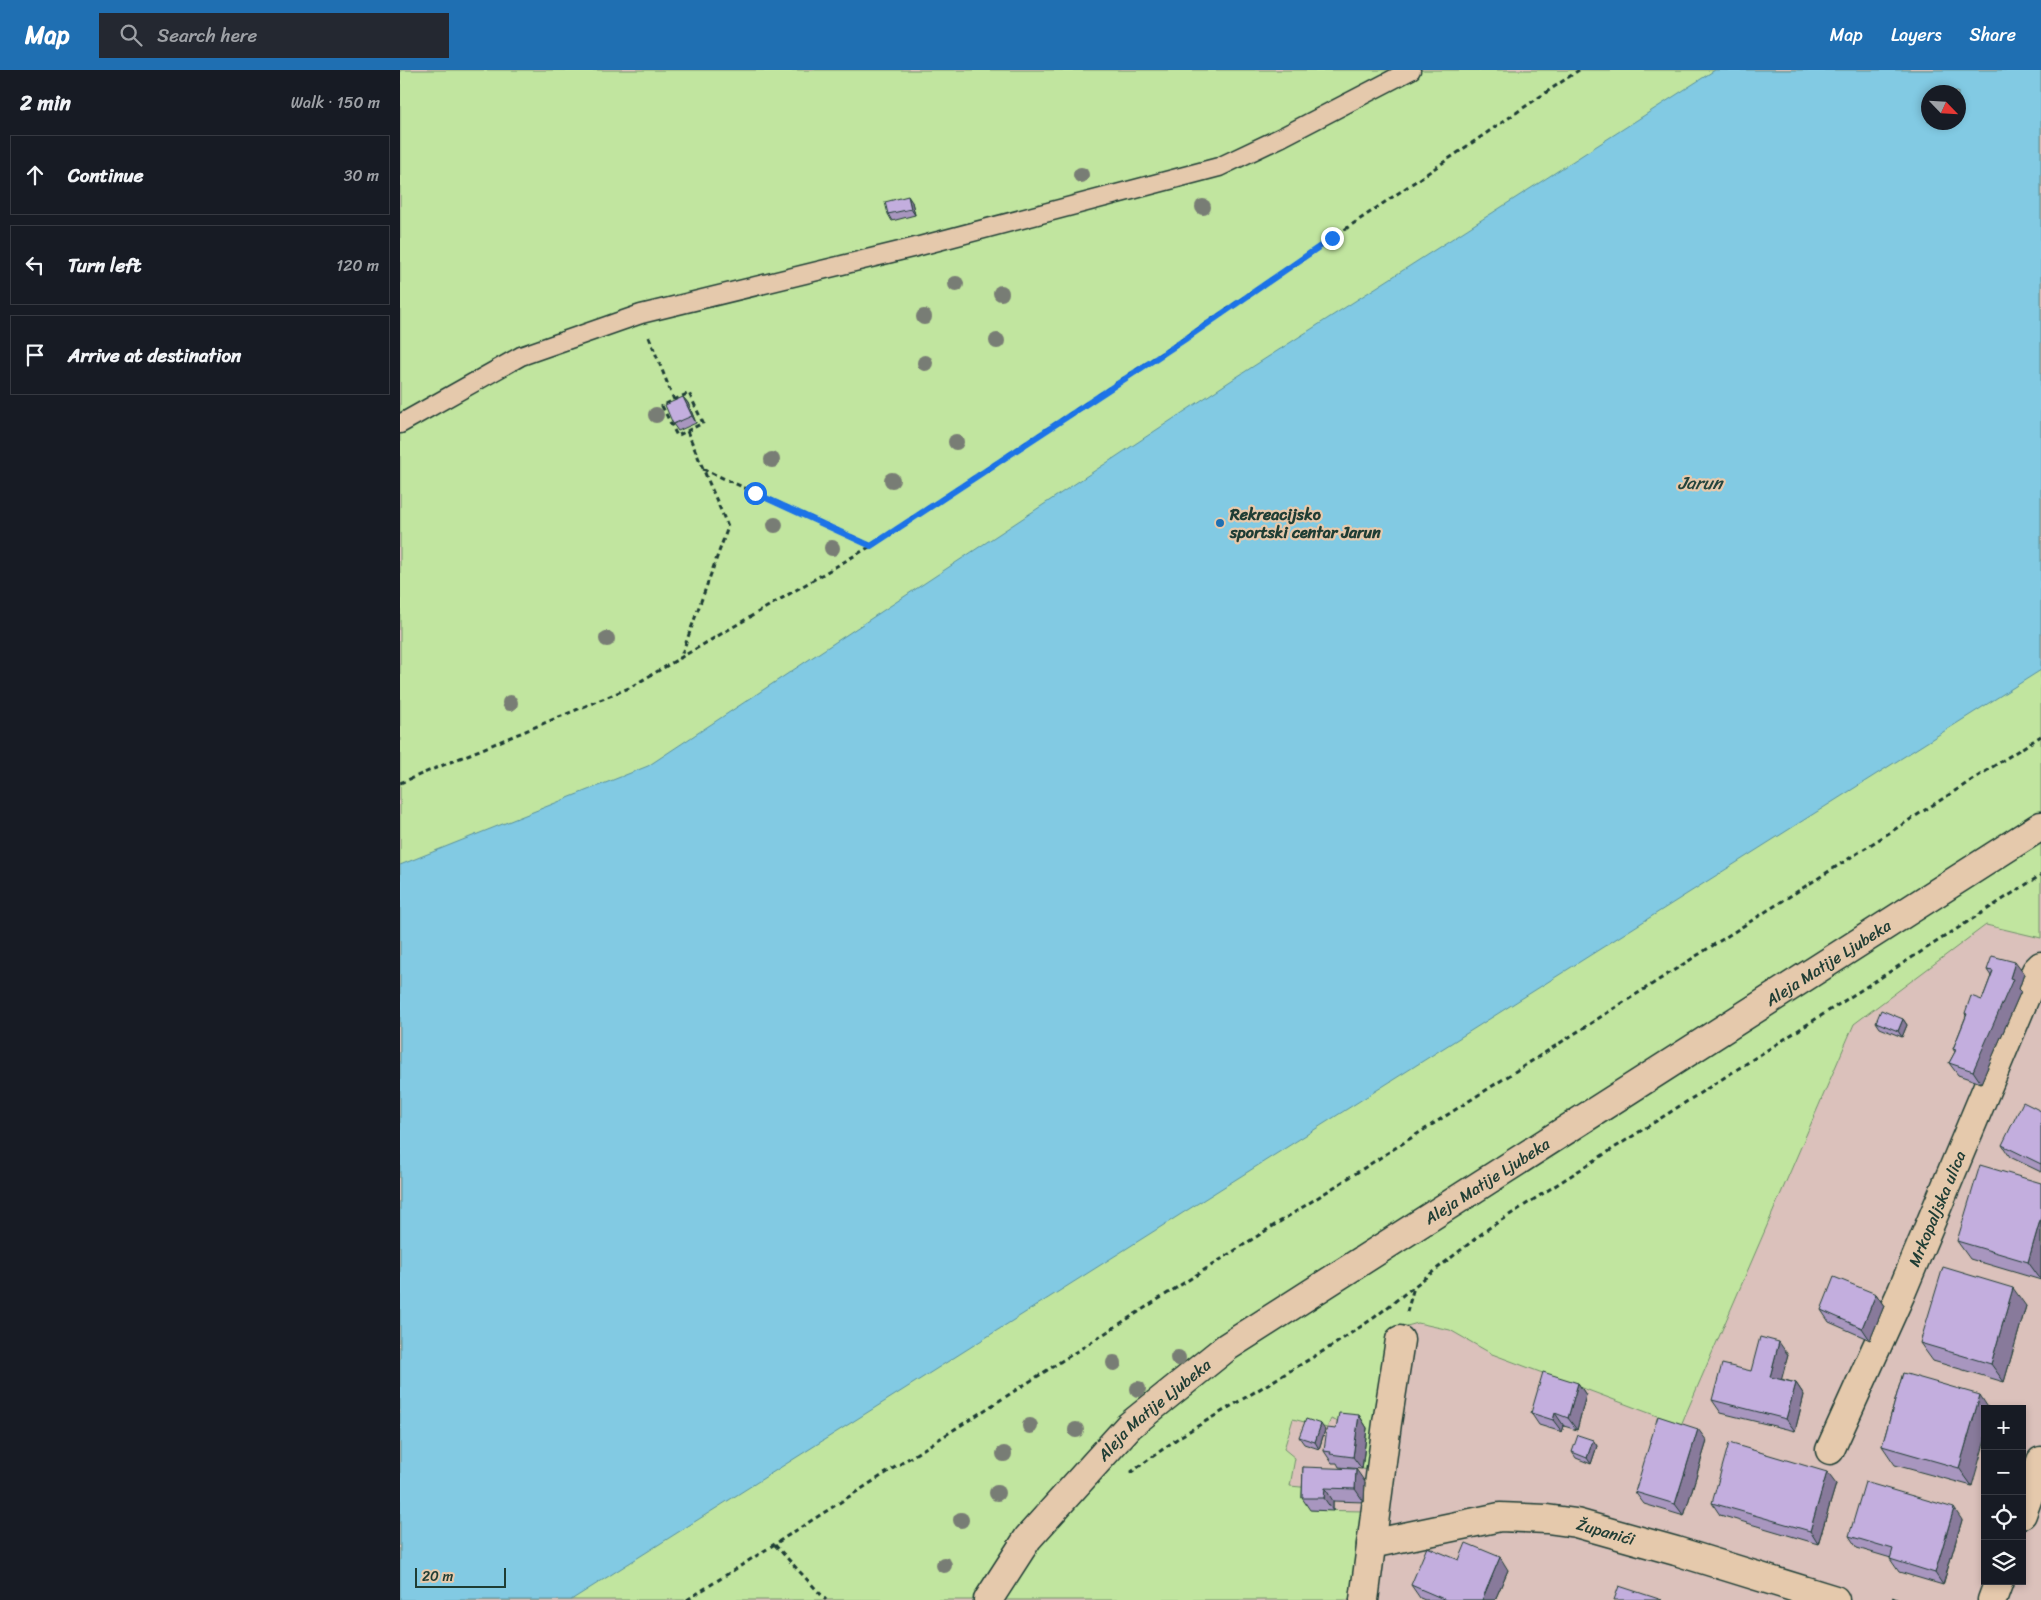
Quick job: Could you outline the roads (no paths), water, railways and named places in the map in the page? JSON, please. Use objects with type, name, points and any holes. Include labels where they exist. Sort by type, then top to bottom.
[{"type":"street","name":"Aleja Matije Ljubeka","points":[[988,1600],[1028,1538],[1129,1426],[1227,1346],[2041,826]]},
{"type":"street","name":"Mrkopaljska ulica","points":[[1830,1450],[1902,1291],[2036,971],[2041,966]]},
{"type":"street","points":[[1364,1600],[1400,1340]]},
{"type":"street","points":[[2026,1503],[2041,1461]]},
{"type":"street","name":"Županići","points":[[1371,1544],[1500,1517],[1547,1519],[1576,1523],[1649,1543],[1835,1600]]},
{"type":"street","points":[[1992,1600],[1998,1585]]},
{"type":"lane","points":[[400,424],[521,356],[641,314],[729,291],[912,248],[1219,167],[1412,70]]},
{"type":"water","name":"Jarun","points":[[1715,70],[2041,70],[2041,670],[571,1600],[400,1600],[400,865],[648,766],[1232,380]]},
{"type":"place","name":"Rekreacijsko sportski centar Jarun","points":[[1220,523]]}]
